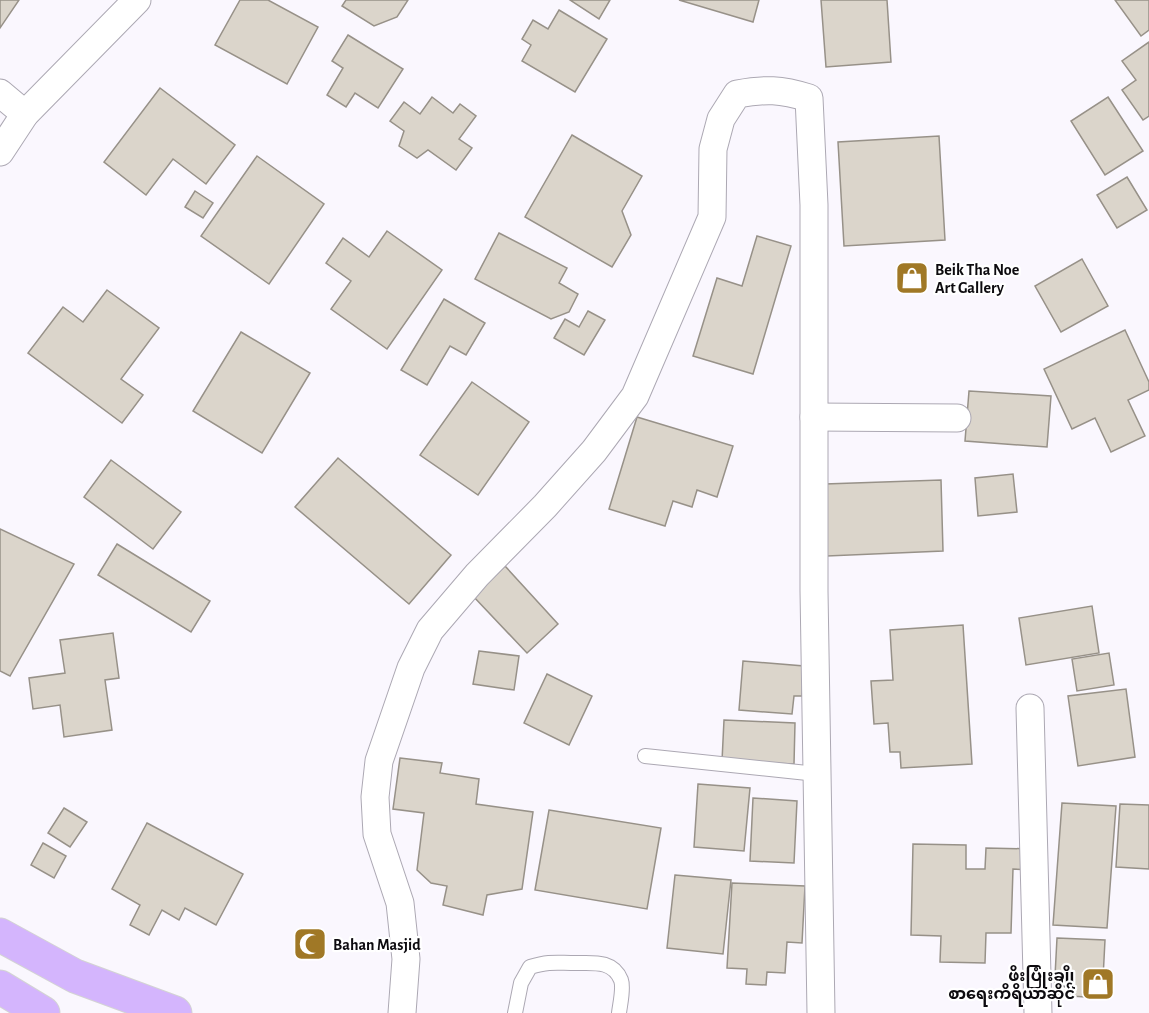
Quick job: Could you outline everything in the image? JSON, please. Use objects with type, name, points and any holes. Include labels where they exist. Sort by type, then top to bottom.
[{"type":"main road","points":[[0,935],[75,976],[175,1013]]},
{"type":"main road","points":[[0,987],[43,1013]]},
{"type":"street","points":[[0,152],[25,114],[133,2]]},
{"type":"street","points":[[402,1013],[406,959],[400,903],[377,834],[375,797],[379,761],[411,668],[430,630],[477,575],[545,506],[587,459],[635,396],[712,217],[713,149],[721,119],[737,94],[783,89],[809,98],[814,205],[820,1013]]},
{"type":"street","points":[[0,93],[25,114]]},
{"type":"street","points":[[814,417],[957,418]]},
{"type":"street","points":[[1030,708],[1038,1013]]},
{"type":"lane","points":[[645,756],[817,774]]},
{"type":"lane","points":[[516,1013],[520,983],[530,967],[552,960],[577,963],[595,961],[613,968],[622,981],[619,1013]]},
{"type":"building","points":[[0,0],[19,0],[0,28]]},
{"type":"building","points":[[240,0],[268,0],[318,27],[287,84],[215,45]]},
{"type":"building","points":[[346,0],[408,0],[397,17],[374,26],[342,6]]},
{"type":"building","points":[[570,0],[610,0],[599,19]]},
{"type":"building","points":[[679,0],[759,0],[753,22]]},
{"type":"building","points":[[821,0],[887,0],[891,62],[826,67]]},
{"type":"building","points":[[1115,0],[1149,0],[1149,30],[1141,36]]},
{"type":"building","points":[[559,10],[607,39],[575,92],[522,61],[531,45],[522,39],[533,20],[548,29]]},
{"type":"building","points":[[348,35],[403,69],[378,108],[355,93],[346,107],[327,95],[343,68],[332,61]]},
{"type":"building","points":[[1149,42],[1149,116],[1143,120],[1122,90],[1136,80],[1122,61]]},
{"type":"building","points":[[160,88],[235,145],[206,184],[173,159],[146,195],[104,162]]},
{"type":"building","points":[[432,97],[453,113],[460,104],[476,116],[459,139],[472,148],[456,170],[428,150],[417,158],[399,146],[404,131],[390,121],[404,102],[420,114]]},
{"type":"building","points":[[1108,97],[1143,151],[1105,175],[1071,121]]},
{"type":"building","points":[[572,135],[642,176],[622,211],[631,235],[612,267],[525,217]]},
{"type":"building","points":[[939,136],[945,240],[844,246],[838,142]]},
{"type":"building","points":[[257,156],[324,204],[269,284],[201,236]]},
{"type":"building","points":[[1127,177],[1147,210],[1117,228],[1097,195]]},
{"type":"building","points":[[195,191],[213,203],[203,218],[185,207]]},
{"type":"building","points":[[387,231],[442,270],[387,349],[331,309],[351,281],[326,263],[343,238],[369,257]]},
{"type":"building","points":[[499,233],[567,268],[559,283],[578,294],[569,312],[551,319],[475,279]]},
{"type":"building","points":[[757,236],[791,246],[753,374],[693,356],[717,278],[742,286]]},
{"type":"building","points":[[1082,259],[1108,306],[1061,332],[1035,286]]},
{"type":"building","points":[[107,290],[159,328],[121,379],[143,395],[122,423],[28,353],[63,307],[83,322]]},
{"type":"building","points":[[444,299],[485,323],[466,355],[450,346],[427,385],[401,370]]},
{"type":"building","points":[[588,311],[605,320],[584,355],[554,338],[565,319],[579,327]]},
{"type":"building","points":[[1125,330],[1149,382],[1149,390],[1128,400],[1145,436],[1111,452],[1095,418],[1072,429],[1044,369]]},
{"type":"building","points":[[241,332],[310,373],[262,453],[193,411]]},
{"type":"building","points":[[472,382],[529,422],[478,495],[420,455]]},
{"type":"building","points":[[969,391],[1051,396],[1047,447],[965,441]]},
{"type":"building","points":[[637,417],[733,446],[717,497],[697,490],[692,507],[673,501],[665,526],[609,509]]},
{"type":"building","points":[[338,458],[451,555],[409,604],[295,507]]},
{"type":"building","points":[[111,460],[181,512],[153,549],[84,497]]},
{"type":"building","points":[[1013,474],[1017,512],[978,516],[975,478]]},
{"type":"building","points":[[941,480],[943,551],[827,556],[825,484]]},
{"type":"building","points":[[0,529],[74,564],[10,676],[0,671]]},
{"type":"building","points":[[117,544],[210,601],[191,632],[98,575]]},
{"type":"building","points":[[505,566],[558,624],[527,653],[473,596]]},
{"type":"building","points":[[1092,606],[1099,653],[1026,665],[1019,618]]},
{"type":"building","points":[[963,625],[972,764],[901,768],[900,752],[890,752],[888,723],[874,724],[871,681],[893,680],[890,630]]},
{"type":"building","points":[[113,633],[119,678],[105,680],[112,730],[64,737],[60,705],[33,709],[29,678],[65,673],[60,640]]},
{"type":"building","points":[[479,651],[519,656],[514,690],[473,684]]},
{"type":"building","points":[[1109,653],[1114,685],[1077,691],[1072,659]]},
{"type":"building","points":[[743,661],[804,666],[802,696],[794,696],[792,714],[739,710]]},
{"type":"building","points":[[547,674],[592,696],[569,745],[524,723]]},
{"type":"building","points":[[1126,689],[1135,757],[1078,766],[1068,696]]},
{"type":"building","points":[[724,720],[795,723],[794,764],[722,761]]},
{"type":"building","points":[[400,758],[442,763],[440,773],[479,779],[476,804],[533,812],[522,889],[487,895],[483,915],[443,905],[447,886],[431,883],[417,870],[424,813],[393,809]]},
{"type":"building","points":[[698,784],[750,788],[744,851],[694,847]]},
{"type":"building","points":[[753,798],[797,801],[794,863],[750,861]]},
{"type":"building","points":[[1062,803],[1116,806],[1107,928],[1053,925]]},
{"type":"building","points":[[1120,804],[1149,805],[1149,869],[1116,867]]},
{"type":"building","points":[[64,808],[87,822],[70,847],[48,833]]},
{"type":"building","points":[[549,810],[661,828],[647,909],[535,890]]},
{"type":"building","points":[[147,823],[243,874],[216,925],[185,908],[179,920],[162,910],[149,935],[130,925],[140,905],[112,889]]},
{"type":"building","points":[[43,843],[66,856],[54,878],[31,865]]},
{"type":"building","points":[[913,844],[966,845],[966,869],[985,869],[986,848],[1036,849],[1035,870],[1013,869],[1011,933],[986,933],[985,963],[940,962],[941,936],[911,935]]},
{"type":"building","points":[[675,875],[731,880],[723,954],[667,948]]},
{"type":"building","points":[[732,883],[805,886],[802,943],[787,942],[785,973],[767,972],[766,985],[746,984],[747,969],[727,968]]},
{"type":"building","points":[[1057,938],[1105,940],[1102,998],[1054,995]]},
{"type":"place","name":"Beik Tha Noe Art Gallery","points":[[912,278]]},
{"type":"place","name":"Bahan Masjid","points":[[310,944]]},
{"type":"place","name":"ဖိုးပြုံးချို စာရေးကိရိယာဆိုင်","points":[[1098,984]]}]
